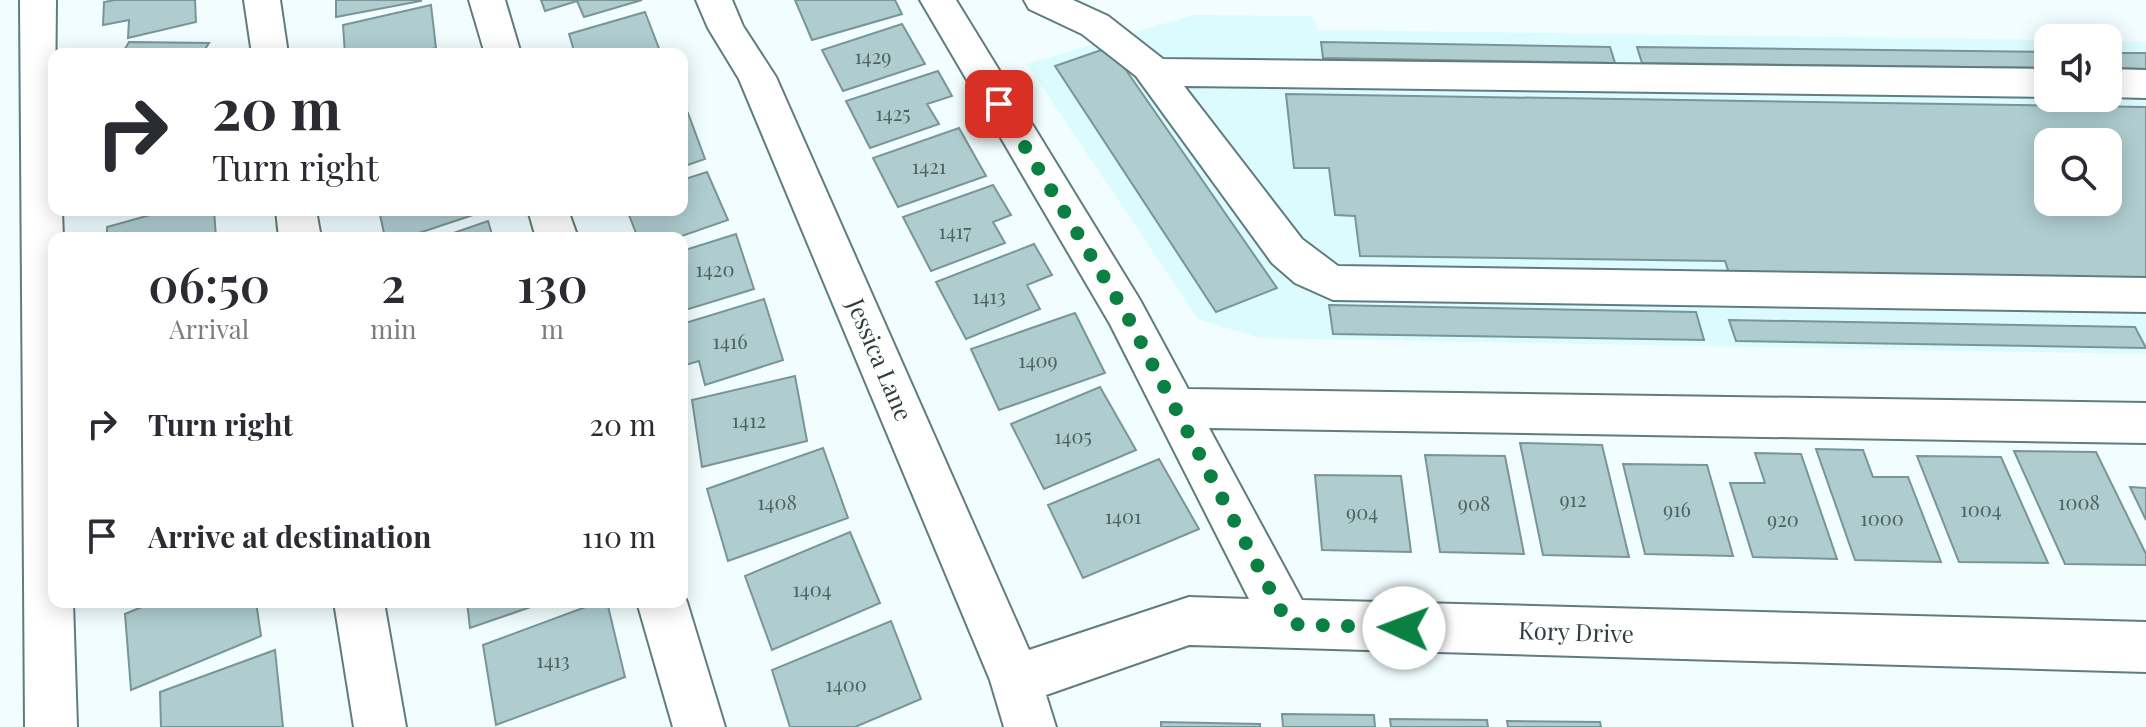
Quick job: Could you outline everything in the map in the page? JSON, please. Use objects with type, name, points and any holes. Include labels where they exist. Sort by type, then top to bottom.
[{"type":"street","points":[[38,0],[48,559]]},
{"type":"street","points":[[262,0],[269,48]]},
{"type":"street","points":[[487,0],[501,48]]},
{"type":"street","name":"Jessica Lane","points":[[714,0],[726,28],[757,77],[1016,680],[1030,727]]},
{"type":"street","points":[[938,0],[1125,312],[1288,624]]},
{"type":"street","points":[[1042,0],[1095,25],[1153,72],[1287,251],[1310,271],[1333,283],[2146,295]]},
{"type":"street","points":[[1153,72],[2034,83]]},
{"type":"street","points":[[2122,83],[2146,84]]},
{"type":"street","points":[[1175,408],[2146,423]]},
{"type":"street","points":[[49,608],[51,727]]},
{"type":"street","points":[[360,608],[380,727]]},
{"type":"street","points":[[664,608],[699,727]]},
{"type":"street","name":"Kory Drive","points":[[1016,680],[1189,621],[2146,647]]},
{"type":"shaded area","points":[[1194,15],[1312,16],[1318,30],[2034,40],[2034,112],[2122,112],[2122,41],[2146,42],[2146,354],[1260,338],[1198,319],[1027,64]]},
{"type":"building","points":[[195,0],[196,22],[128,38],[129,20],[103,25],[104,2]]},
{"type":"building","points":[[336,0],[421,0],[421,1],[336,17]]},
{"type":"building","points":[[541,0],[642,0],[584,17],[577,1],[545,11]]},
{"type":"building","points":[[795,0],[895,0],[902,14],[812,40]]},
{"type":"building","points":[[431,5],[436,48],[345,48],[343,25]]},
{"type":"building","points":[[645,12],[659,48],[573,48],[569,34]]},
{"type":"building","points":[[902,24],[925,64],[843,91],[822,50]]},
{"type":"building","points":[[129,42],[209,43],[206,48],[126,48]]},
{"type":"building","points":[[1321,42],[1610,47],[1615,63],[1323,58]]},
{"type":"building","points":[[1110,47],[1277,288],[1216,312],[1055,66]]},
{"type":"building","points":[[1637,47],[2034,52],[2034,68],[1642,63]]},
{"type":"building","points":[[2122,53],[2146,53],[2146,69],[2122,68]]},
{"type":"building","points":[[938,71],[952,96],[927,104],[939,124],[870,148],[846,101]]},
{"type":"building","points":[[1286,94],[2034,105],[2034,112],[2122,112],[2122,107],[2146,107],[2146,279],[1729,273],[1725,261],[1360,256],[1355,216],[1335,215],[1329,168],[1294,168]]},
{"type":"building","points":[[688,113],[705,159],[688,165]]},
{"type":"building","points":[[959,128],[986,176],[898,207],[873,158]]},
{"type":"building","points":[[707,172],[728,220],[688,234],[636,232],[629,216],[688,216],[688,178]]},
{"type":"building","points":[[993,185],[1011,215],[993,222],[1005,243],[931,271],[903,217]]},
{"type":"building","points":[[146,216],[214,216],[216,232],[107,232],[107,227]]},
{"type":"building","points":[[380,216],[470,216],[422,232],[384,232]]},
{"type":"building","points":[[488,221],[491,232],[456,232]]},
{"type":"building","points":[[736,234],[754,289],[688,309],[688,249]]},
{"type":"building","points":[[1034,244],[1052,275],[1027,285],[1040,309],[966,339],[936,282]]},
{"type":"building","points":[[764,299],[783,360],[705,385],[699,361],[688,364],[688,322]]},
{"type":"building","points":[[1329,305],[1696,312],[1704,340],[1333,334]]},
{"type":"building","points":[[1075,313],[1105,373],[999,410],[971,349]]},
{"type":"building","points":[[1729,320],[2135,327],[2146,348],[1736,341]]},
{"type":"building","points":[[795,376],[807,441],[702,467],[692,400]]},
{"type":"building","points":[[1100,387],[1136,450],[1044,489],[1011,424]]},
{"type":"building","points":[[1520,443],[1602,445],[1629,557],[1543,555]]},
{"type":"building","points":[[823,448],[848,518],[728,561],[707,489]]},
{"type":"building","points":[[1816,449],[1863,450],[1873,477],[1908,477],[1941,562],[1855,560]]},
{"type":"building","points":[[2014,451],[2096,452],[2146,554],[2146,565],[2065,564]]},
{"type":"building","points":[[1755,453],[1801,454],[1837,559],[1753,557],[1730,483],[1765,483]]},
{"type":"building","points":[[1425,455],[1505,456],[1524,554],[1440,552]]},
{"type":"building","points":[[1917,456],[2001,457],[2048,563],[1959,562]]},
{"type":"building","points":[[1159,459],[1199,529],[1083,578],[1048,505]]},
{"type":"building","points":[[1623,464],[1707,465],[1733,556],[1645,554]]},
{"type":"building","points":[[1315,475],[1401,476],[1411,552],[1322,550]]},
{"type":"building","points":[[2130,487],[2146,488],[2146,520]]},
{"type":"building","points":[[850,532],[880,603],[772,650],[745,576]]},
{"type":"building","points":[[140,608],[257,608],[261,636],[131,690],[125,614]]},
{"type":"building","points":[[468,608],[528,608],[470,628]]},
{"type":"building","points":[[583,608],[608,608],[625,677],[496,725],[483,645]]},
{"type":"building","points":[[891,621],[921,699],[855,727],[790,727],[772,670]]},
{"type":"building","points":[[275,650],[283,727],[161,727],[160,692]]},
{"type":"building","points":[[1282,714],[1374,715],[1375,727],[1283,727]]},
{"type":"building","points":[[1390,719],[1487,720],[1488,727],[1391,727]]},
{"type":"building","points":[[1507,721],[1600,722],[1601,727],[1508,727]]},
{"type":"building","points":[[1161,722],[1260,724],[1260,727],[1161,727]]},
{"type":"route","points":[[999,104],[1125,312],[1288,624],[1404,628]]}]
